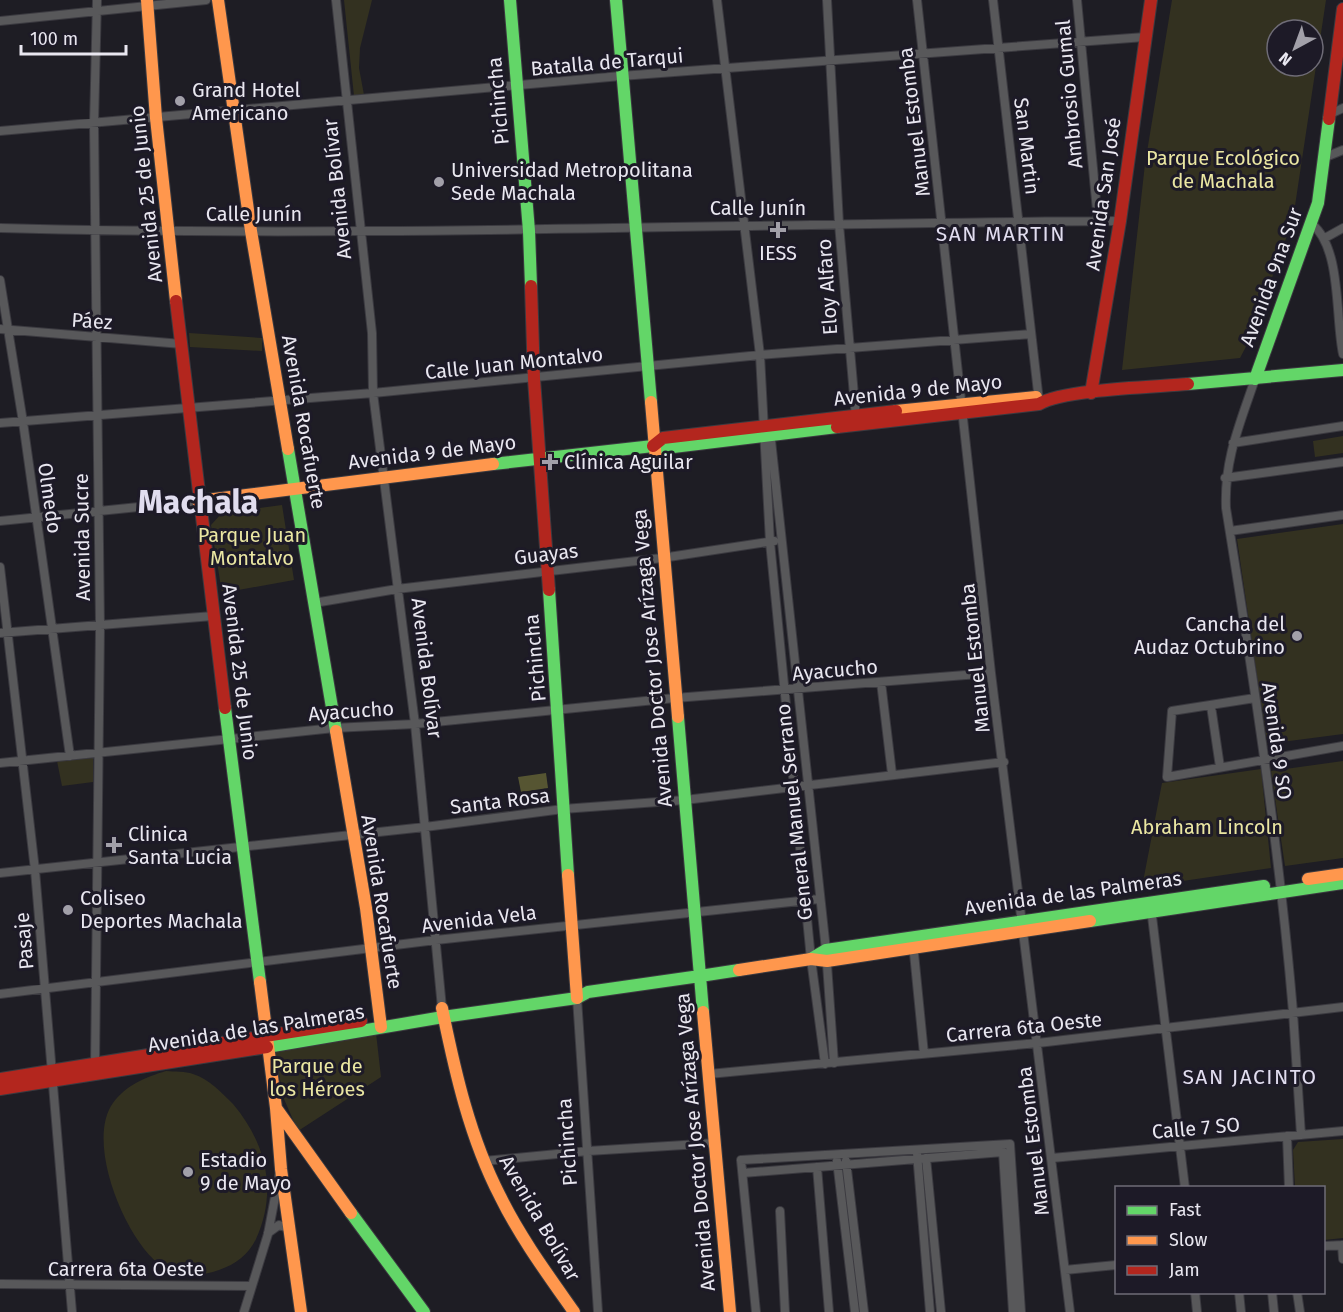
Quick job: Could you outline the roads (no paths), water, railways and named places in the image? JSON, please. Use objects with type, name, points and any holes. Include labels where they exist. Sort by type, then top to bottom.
[{"type":"main road","name":"Avenida Rocafuerte","points":[[219,0],[251,231],[353,834],[381,1023]]},
{"type":"main road","name":"Pichincha","points":[[510,0],[529,231],[534,379],[559,711],[563,809],[580,993]]},
{"type":"main road","name":"Avenida Doctor Jose Arízaga Vega","points":[[616,0],[633,226],[730,1312]]},
{"type":"main road","name":"Avenida San José","points":[[1091,393],[1120,221],[1151,0]]},
{"type":"main road","name":"Avenida 25 de Junio","points":[[147,3],[156,118],[198,501],[276,1108],[288,1228],[301,1312]]},
{"type":"main road","name":"Avenida 9na Sur","points":[[1255,379],[1318,203],[1328,115],[1338,71],[1343,9]]},
{"type":"main road","name":"Avenida 9 de Mayo","points":[[198,501],[383,476],[653,446],[665,448],[766,427],[856,422],[1091,393],[1343,370]]},
{"type":"main road","name":"Avenida de las Palmeras","points":[[1280,888],[1343,874]]},
{"type":"main road","name":"Avenida de las Palmeras","points":[[0,1079],[50,1076],[442,1013],[700,976],[913,941],[1151,906],[1280,888],[1343,883]]},
{"type":"main road","name":"Avenida Bolívar","points":[[442,1013],[454,1067],[483,1161],[500,1197],[534,1255],[574,1312]]},
{"type":"main road","name":"Avenida de las Palmeras","points":[[0,1089],[50,1076]]},
{"type":"main road","points":[[276,1108],[294,1136],[424,1312]]},
{"type":"street","name":"Avenida Sucre","points":[[95,1069],[100,627],[94,124],[97,0]]},
{"type":"street","points":[[0,21],[97,13],[147,3],[206,0]]},
{"type":"street","name":"Avenida Bolívar","points":[[336,0],[372,333],[373,393],[415,724],[442,1013]]},
{"type":"street","name":"General Manuel Serrano","points":[[717,0],[760,355],[766,427],[770,542],[811,959],[825,1064]]},
{"type":"street","name":"Eloy Alfaro","points":[[826,0],[839,224],[856,422]]},
{"type":"street","name":"Manuel Estomba","points":[[917,0],[943,224],[961,408],[1070,1312]]},
{"type":"street","name":"San Martin","points":[[993,0],[1031,334],[1041,400]]},
{"type":"street","name":"Ambrosio Gumal","points":[[1077,0],[1098,221]]},
{"type":"street","name":"Batalla de Tarqui","points":[[0,131],[622,76],[1080,40],[1145,37]]},
{"type":"street","points":[[1328,115],[1343,108]]},
{"type":"street","points":[[1323,158],[1343,150]]},
{"type":"street","name":"Calle Junín","points":[[0,228],[96,231],[529,231],[744,224],[1120,221]]},
{"type":"street","points":[[1312,224],[1324,238],[1333,274],[1340,311],[1343,351]]},
{"type":"street","points":[[1324,238],[1343,228]]},
{"type":"street","points":[[1333,274],[1343,270]]},
{"type":"street","name":"Olmedo","points":[[0,280],[4,330],[23,422],[70,756]]},
{"type":"street","name":"Páez","points":[[4,330],[182,344]]},
{"type":"street","name":"Calle Juan Montalvo","points":[[0,423],[534,379],[760,355],[1031,334]]},
{"type":"street","name":"Avenida 9 SO","points":[[1255,379],[1233,442],[1225,478],[1230,531],[1264,758],[1280,888],[1293,1012],[1301,1135]]},
{"type":"street","points":[[1233,442],[1343,426]]},
{"type":"street","name":"General Manuel Serrano","points":[[766,427],[782,540],[826,955],[834,1063]]},
{"type":"street","points":[[1225,478],[1343,462]]},
{"type":"street","name":"Avenida 9 de Mayo","points":[[0,521],[198,501]]},
{"type":"street","points":[[1230,531],[1343,515]]},
{"type":"street","name":"Guayas","points":[[314,603],[547,570],[662,558],[782,540]]},
{"type":"street","name":"Pasaje","points":[[0,567],[4,633],[34,870],[72,1312]]},
{"type":"street","points":[[4,633],[100,627],[213,616]]},
{"type":"street","name":"Ayacucho","points":[[0,763],[334,728],[415,724],[675,698],[992,673]]},
{"type":"street","points":[[881,682],[892,774]]},
{"type":"street","points":[[1255,698],[1172,711],[1167,777],[1264,758],[1343,746]]},
{"type":"street","points":[[1211,706],[1220,767]]},
{"type":"street","name":"Santa Rosa","points":[[0,873],[425,827],[563,809],[685,800],[794,788],[892,774],[1004,762]]},
{"type":"street","name":"Avenida Vela","points":[[0,994],[693,910],[819,899]]},
{"type":"street","points":[[1151,906],[1182,1146],[1185,1186]]},
{"type":"street","points":[[913,941],[924,1054]]},
{"type":"street","name":"Pichincha","points":[[580,993],[598,1312]]},
{"type":"street","name":"Carrera 6ta Oeste","points":[[709,1074],[1038,1043],[1343,1007]]},
{"type":"street","name":"Calle 7 SO","points":[[1052,1158],[1343,1131]]},
{"type":"street","points":[[1287,1136],[1289,1186]]},
{"type":"street","points":[[483,1161],[588,1151],[716,1143]]},
{"type":"street","points":[[743,1173],[842,1165],[1010,1144],[1021,1312]]},
{"type":"street","points":[[756,1312],[741,1160],[841,1154],[920,1155],[1003,1152],[1013,1312]]},
{"type":"street","points":[[841,1154],[855,1312]]},
{"type":"street","points":[[920,1155],[930,1312]]},
{"type":"street","points":[[920,1155],[941,1312]]},
{"type":"street","points":[[842,1165],[864,1312]]},
{"type":"street","points":[[817,1167],[829,1312]]},
{"type":"street","points":[[244,1312],[267,1234],[281,1169]]},
{"type":"street","points":[[780,1211],[785,1312]]},
{"type":"street","points":[[267,1234],[279,1225],[288,1228]]},
{"type":"street","points":[[1325,1246],[1342,1245],[1343,1259]]},
{"type":"street","points":[[1065,1270],[1115,1265]]},
{"type":"street","name":"Carrera 6ta Oeste","points":[[0,1284],[251,1286]]},
{"type":"street","points":[[1195,1294],[1197,1312]]},
{"type":"street","points":[[1239,1294],[1241,1312]]},
{"type":"street","points":[[1272,1294],[1274,1312]]},
{"type":"street","points":[[1297,1294],[1300,1312]]},
{"type":"place","name":"Grand Hotel Americano","points":[[180,101]]},
{"type":"place","name":"Universidad Metropolitana Sede Machala","points":[[439,182]]},
{"type":"place","name":"IESS","points":[[778,230]]},
{"type":"place","name":"Clínica Aguilar","points":[[550,462]]},
{"type":"place","name":"Cancha del Audaz Octubrino","points":[[1297,636]]},
{"type":"place","name":"Clinica Santa Lucia","points":[[114,845]]},
{"type":"place","name":"Coliseo Deportes Machala","points":[[68,910]]},
{"type":"place","name":"Estadio 9 de Mayo","points":[[188,1172]]},
{"type":"district","name":"SAN MARTIN","points":[[1001,234]]},
{"type":"district","name":"Machala","points":[[198,502]]},
{"type":"district","name":"SAN JACINTO","points":[[1250,1077]]},
{"type":"park label","name":"Parque Ecológico de Machala","points":[[1223,170]]},
{"type":"park label","name":"Parque Juan Montalvo","points":[[252,546]]},
{"type":"park label","name":"Abraham Lincoln","points":[[1207,827]]},
{"type":"park label","name":"Parque de los Héroes","points":[[317,1078]]}]
